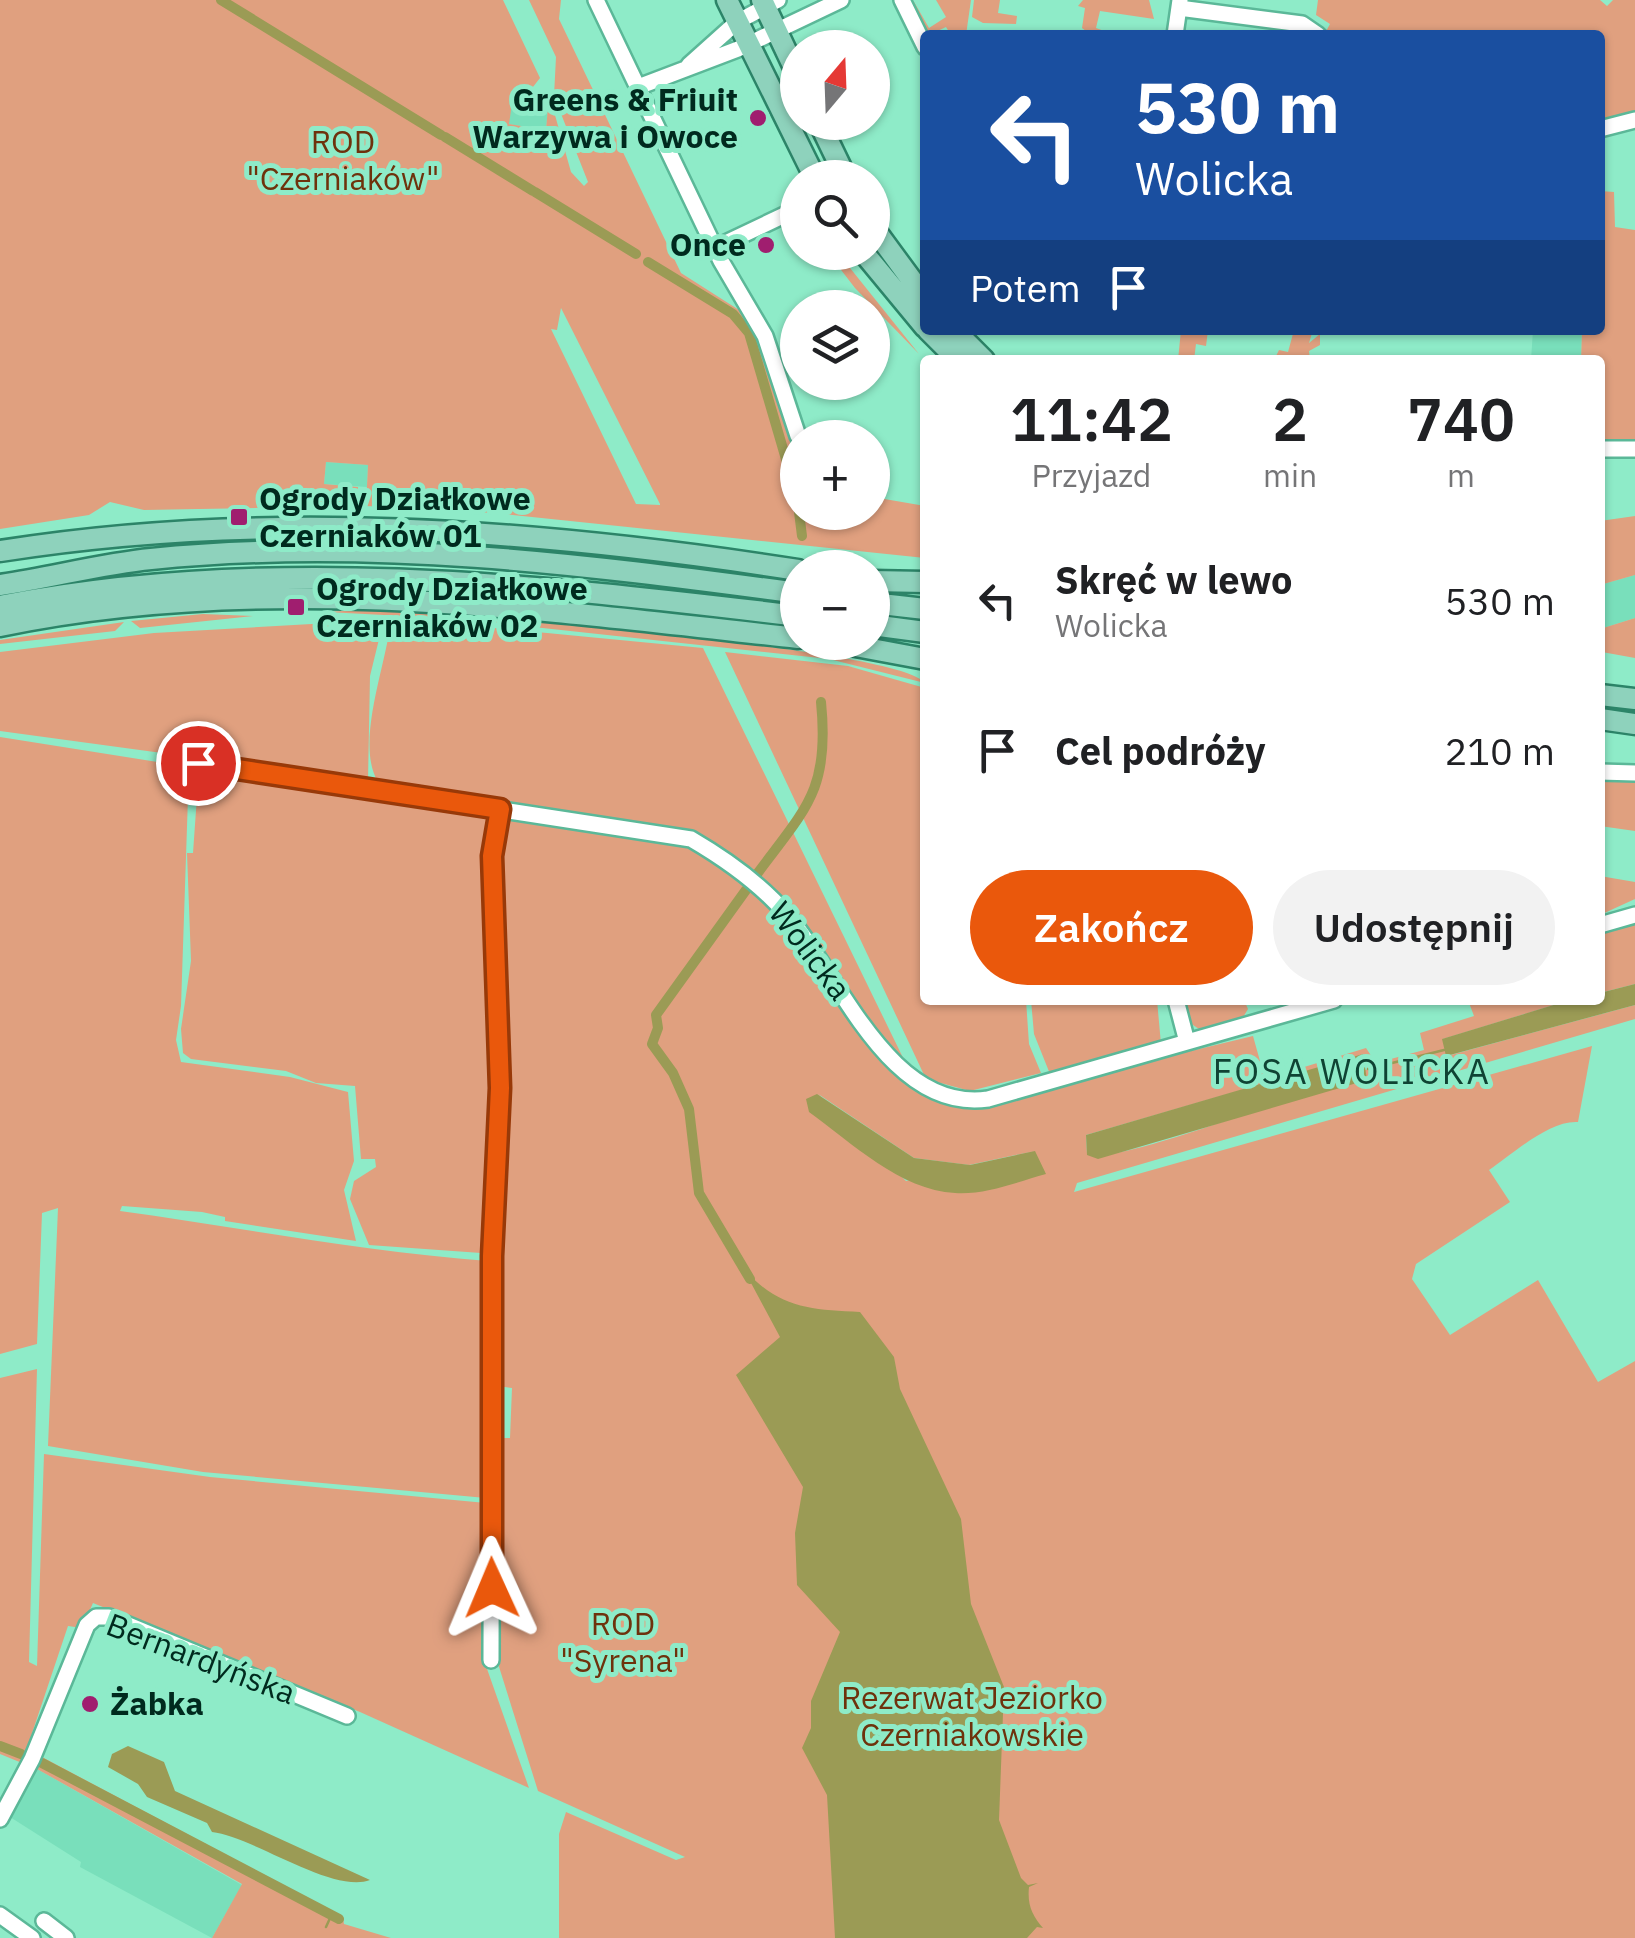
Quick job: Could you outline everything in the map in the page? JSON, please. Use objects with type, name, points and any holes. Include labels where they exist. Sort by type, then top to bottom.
[{"type":"main road","points":[[726,0],[806,160]]},
{"type":"main road","points":[[768,2],[780,40]]},
{"type":"main road","points":[[890,250],[920,291]]},
{"type":"main road","points":[[878,270],[920,320]]},
{"type":"main road","points":[[934,335],[953,355]]},
{"type":"main road","points":[[959,335],[979,355]]},
{"type":"main road","points":[[0,551],[119,536],[321,528],[531,538],[780,568]]},
{"type":"main road","points":[[0,573],[72,562],[269,551],[443,553],[780,590]]},
{"type":"main road","points":[[0,585],[148,559]]},
{"type":"main road","points":[[0,606],[186,582],[338,576],[520,585],[780,614]]},
{"type":"main road","points":[[698,579],[780,580]]},
{"type":"main road","points":[[890,582],[920,582]]},
{"type":"main road","points":[[0,626],[194,601],[300,596],[435,599],[780,636]]},
{"type":"main road","points":[[890,605],[920,609]]},
{"type":"main road","points":[[715,608],[780,624]]},
{"type":"main road","points":[[890,628],[920,631]]},
{"type":"main road","points":[[890,650],[920,658]]},
{"type":"main road","points":[[1605,696],[1635,699]]},
{"type":"main road","points":[[1605,720],[1635,725]]},
{"type":"main road","points":[[1605,728],[1635,725]]},
{"type":"street","points":[[596,0],[715,248],[765,336],[793,420]]},
{"type":"street","points":[[638,87],[747,45],[841,0]]},
{"type":"street","points":[[902,0],[920,37]]},
{"type":"street","points":[[1253,20],[1256,0]]},
{"type":"street","points":[[689,65],[737,22],[768,2]]},
{"type":"street","points":[[1176,30],[1180,4],[1253,20],[1308,25],[1313,30]]},
{"type":"street","points":[[1605,127],[1635,120]]},
{"type":"street","points":[[715,248],[780,217]]},
{"type":"street","points":[[1605,449],[1635,449]]},
{"type":"street","name":"Wolicka","points":[[198,763],[678,834],[712,852],[790,918],[899,1068],[936,1093],[970,1102],[1316,1005]]},
{"type":"street","points":[[1605,772],[1635,773]]},
{"type":"street","points":[[491,1660],[492,1256],[500,1088],[492,856],[500,809]]},
{"type":"street","points":[[1605,924],[1635,916]]},
{"type":"street","points":[[1177,1005],[1187,1042]]},
{"type":"street","name":"Bernardyńska","points":[[0,1819],[32,1759],[88,1624],[96,1617],[109,1617],[347,1716]]},
{"type":"street","points":[[0,1915],[32,1938]]},
{"type":"street","points":[[44,1921],[66,1938]]},
{"type":"shaded area","points":[[514,89],[549,95],[546,130],[508,124]]},
{"type":"shaded area","points":[[1533,335],[1582,335],[1581,355],[1531,355]]},
{"type":"shaded area","points":[[326,462],[368,465],[367,487],[324,484]]},
{"type":"shaded area","points":[[1635,575],[1635,618],[1605,627],[1605,584]]},
{"type":"shaded area","points":[[1635,984],[1635,1005],[1446,1056],[1442,1039],[1554,1005],[1605,1005],[1605,992]]},
{"type":"shaded area","points":[[1363,1054],[1367,1080],[1098,1159],[1087,1155],[1086,1135]]},
{"type":"shaded area","points":[[817,1094],[914,1158],[970,1165],[1035,1151],[1046,1174],[978,1192],[935,1190],[878,1163],[809,1112],[806,1099]]},
{"type":"shaded area","points":[[743,1268],[782,1299],[826,1310],[860,1312],[894,1357],[900,1389],[961,1519],[971,1604],[1004,1687],[999,1820],[1021,1878],[1028,1885],[1038,1883],[1029,1887],[1029,1900],[1043,1928],[1037,1927],[1027,1938],[835,1938],[827,1795],[802,1748],[811,1728],[811,1701],[840,1632],[797,1585],[795,1533],[803,1487],[736,1375],[780,1337]]},
{"type":"shaded area","points":[[128,1746],[164,1762],[175,1791],[370,1880],[354,1882],[314,1872],[212,1832],[207,1823],[147,1797],[138,1784],[108,1767],[112,1754]]},
{"type":"shaded area","points":[[37,1769],[242,1885],[212,1938],[80,1867],[81,1862],[10,1817]]},
{"type":"green space","name":"ROD \"Czerniaków\"","points":[[0,0],[503,0],[540,78],[529,92],[514,90],[509,124],[546,130],[548,106],[553,108],[571,172],[584,186],[588,182],[554,96],[556,57],[529,0],[561,0],[559,19],[681,273],[739,310],[752,327],[783,420],[780,530],[890,530],[890,500],[920,505],[920,557],[890,554],[890,550],[848,550],[494,513],[366,506],[368,465],[326,462],[324,484],[358,487],[358,506],[144,510],[110,502],[89,515],[0,529]],"holes":[[[561,308],[660,505],[636,504],[551,329],[557,330]]]},
{"type":"green space","points":[[913,0],[929,28],[946,17],[936,0],[971,0],[967,30],[927,30]]},
{"type":"green space","points":[[974,0],[1000,0],[998,13],[1017,16],[1016,24],[983,23],[972,17]]},
{"type":"green space","points":[[1083,0],[1149,0],[1154,19],[1100,11],[1096,28],[1101,30],[1085,30],[1085,8],[1078,6]]},
{"type":"green space","points":[[1318,0],[1600,0],[1607,6],[1613,0],[1635,0],[1635,111],[1605,119],[1605,30],[1327,30],[1330,24],[1316,15]]},
{"type":"green space","points":[[1605,191],[1614,192],[1615,227],[1635,230],[1635,444],[1605,445],[1605,355],[1581,355],[1582,335],[1605,335]]},
{"type":"green space","points":[[841,270],[852,270],[868,290],[855,288]]},
{"type":"green space","points":[[890,318],[919,354],[890,324]]},
{"type":"green space","points":[[1180,335],[1207,335],[1206,346],[1196,344],[1195,355],[1178,355]]},
{"type":"green space","points":[[1293,335],[1311,335],[1309,343],[1320,335],[1320,345],[1309,351],[1309,355],[1276,355],[1279,350],[1288,352]]},
{"type":"green space","points":[[1635,516],[1635,575],[1605,584],[1605,520]]},
{"type":"green space","points":[[359,610],[563,624],[753,645],[780,649],[780,654],[460,619],[327,612]]},
{"type":"green space","points":[[203,614],[253,616],[140,628],[131,621]]},
{"type":"green space","points":[[391,618],[703,648],[909,1070],[841,986],[797,920],[672,829],[378,782],[369,746]]},
{"type":"green space","points":[[1635,618],[1635,658],[1605,653],[1605,627]]},
{"type":"green space","points":[[365,621],[382,627],[370,676],[368,781],[0,731],[0,652],[154,633]]},
{"type":"green space","points":[[124,622],[115,631],[0,644],[0,640]]},
{"type":"green space","points":[[725,652],[848,666],[920,687],[920,1005],[1026,1005],[1029,1044],[1041,1073],[970,1091],[926,1079]]},
{"type":"green space","points":[[833,660],[896,670],[920,682]]},
{"type":"green space","points":[[0,737],[189,767],[181,1006],[176,1040],[181,1062],[290,1077],[348,1092],[354,1161],[344,1190],[356,1241],[225,1221],[225,1217],[202,1212],[122,1206],[120,1211],[350,1246],[488,1261],[486,1498],[203,1472],[48,1446],[58,1208],[42,1213],[37,1344],[0,1354]]},
{"type":"green space","points":[[199,768],[496,811],[488,1250],[481,1253],[369,1245],[350,1199],[354,1181],[376,1167],[375,1159],[361,1159],[355,1086],[316,1083],[286,1071],[191,1059],[183,1053],[181,1029],[191,961],[187,853],[193,853]]},
{"type":"green space","points":[[1605,777],[1635,778],[1635,831],[1605,827]]},
{"type":"green space","points":[[513,816],[689,841],[755,888],[804,945],[796,951],[869,1048],[938,1100],[965,1107],[1164,1054],[1166,1057],[1253,1036],[1265,1079],[1366,1048],[1376,1063],[1424,1050],[1420,1033],[1474,1016],[1470,1005],[1554,1005],[1443,1039],[1447,1056],[1635,1005],[1635,1019],[1077,1183],[1074,1192],[1592,1046],[1578,1122],[1543,1132],[1489,1170],[1510,1202],[1416,1264],[1412,1279],[1450,1335],[1538,1280],[1598,1382],[1635,1361],[1635,1938],[559,1938],[559,1834],[566,1812],[676,1860],[685,1857],[538,1791],[495,1654],[496,1438],[510,1438],[512,1388],[498,1386],[499,1262],[508,1147],[496,871],[504,821]],"holes":[[[1363,1055],[1368,1069],[1177,1137],[1106,1155],[1087,1154],[1086,1135]],[[818,1094],[914,1158],[969,1165],[1035,1151],[906,1181]]]},
{"type":"green space","points":[[1605,877],[1635,882],[1635,899],[1605,913]]},
{"type":"green space","points":[[1635,919],[1635,984],[1605,992],[1605,928]]},
{"type":"green space","points":[[1031,1005],[1157,1005],[1161,1044],[1050,1074],[1034,1034]]},
{"type":"green space","points":[[1185,1005],[1246,1005],[1248,1009],[1242,1019],[1202,1031],[1190,1023]]},
{"type":"green space","points":[[37,1369],[29,1662],[37,1666],[44,1454],[210,1477],[486,1503],[486,1666],[529,1788],[360,1712],[93,1603],[82,1628],[68,1626],[22,1763],[0,1754],[0,1378]]},
{"type":"green space","points":[[42,1757],[343,1917],[344,1924],[391,1938],[212,1938],[242,1884],[37,1769]]},
{"type":"waterway","points":[[221,0],[441,135]]},
{"type":"waterway","points":[[445,137],[533,191]]},
{"type":"waterway","points":[[535,192],[636,254]]},
{"type":"waterway","points":[[648,262],[733,314],[749,333],[780,439]]},
{"type":"waterway","points":[[801,530],[802,536]]},
{"type":"waterway","points":[[757,874],[801,814],[818,778],[823,732],[821,702]]},
{"type":"waterway","points":[[746,890],[656,1015],[658,1028],[652,1044],[673,1073],[689,1109],[699,1193],[750,1279]]},
{"type":"waterway","points":[[1368,1069],[1444,1050]]},
{"type":"waterway","points":[[0,1746],[21,1754]]},
{"type":"waterway","points":[[42,1763],[339,1919]]},
{"type":"waterway","points":[[326,1927],[331,1916]]},
{"type":"place","name":"Greens & Friuit Warzywa i Owoce","points":[[758,118]]},
{"type":"place","name":"Once","points":[[766,245]]},
{"type":"place","name":"Ogrody Działkowe Czerniaków 01","points":[[239,517]]},
{"type":"place","name":"Ogrody Działkowe Czerniaków 02","points":[[296,607]]},
{"type":"place","name":"Żabka","points":[[90,1704]]},
{"type":"district","name":"FOSA WOLICKA","points":[[1352,1072]]},
{"type":"route","points":[[198,763],[372,786],[500,809],[492,856],[500,1088],[492,1256],[492,1588]]},
{"type":"park label","name":"ROD \"Syrena\"","points":[[623,1642]]},
{"type":"park label","name":"Rezerwat Jeziorko Czerniakowskie","points":[[972,1716]]}]
